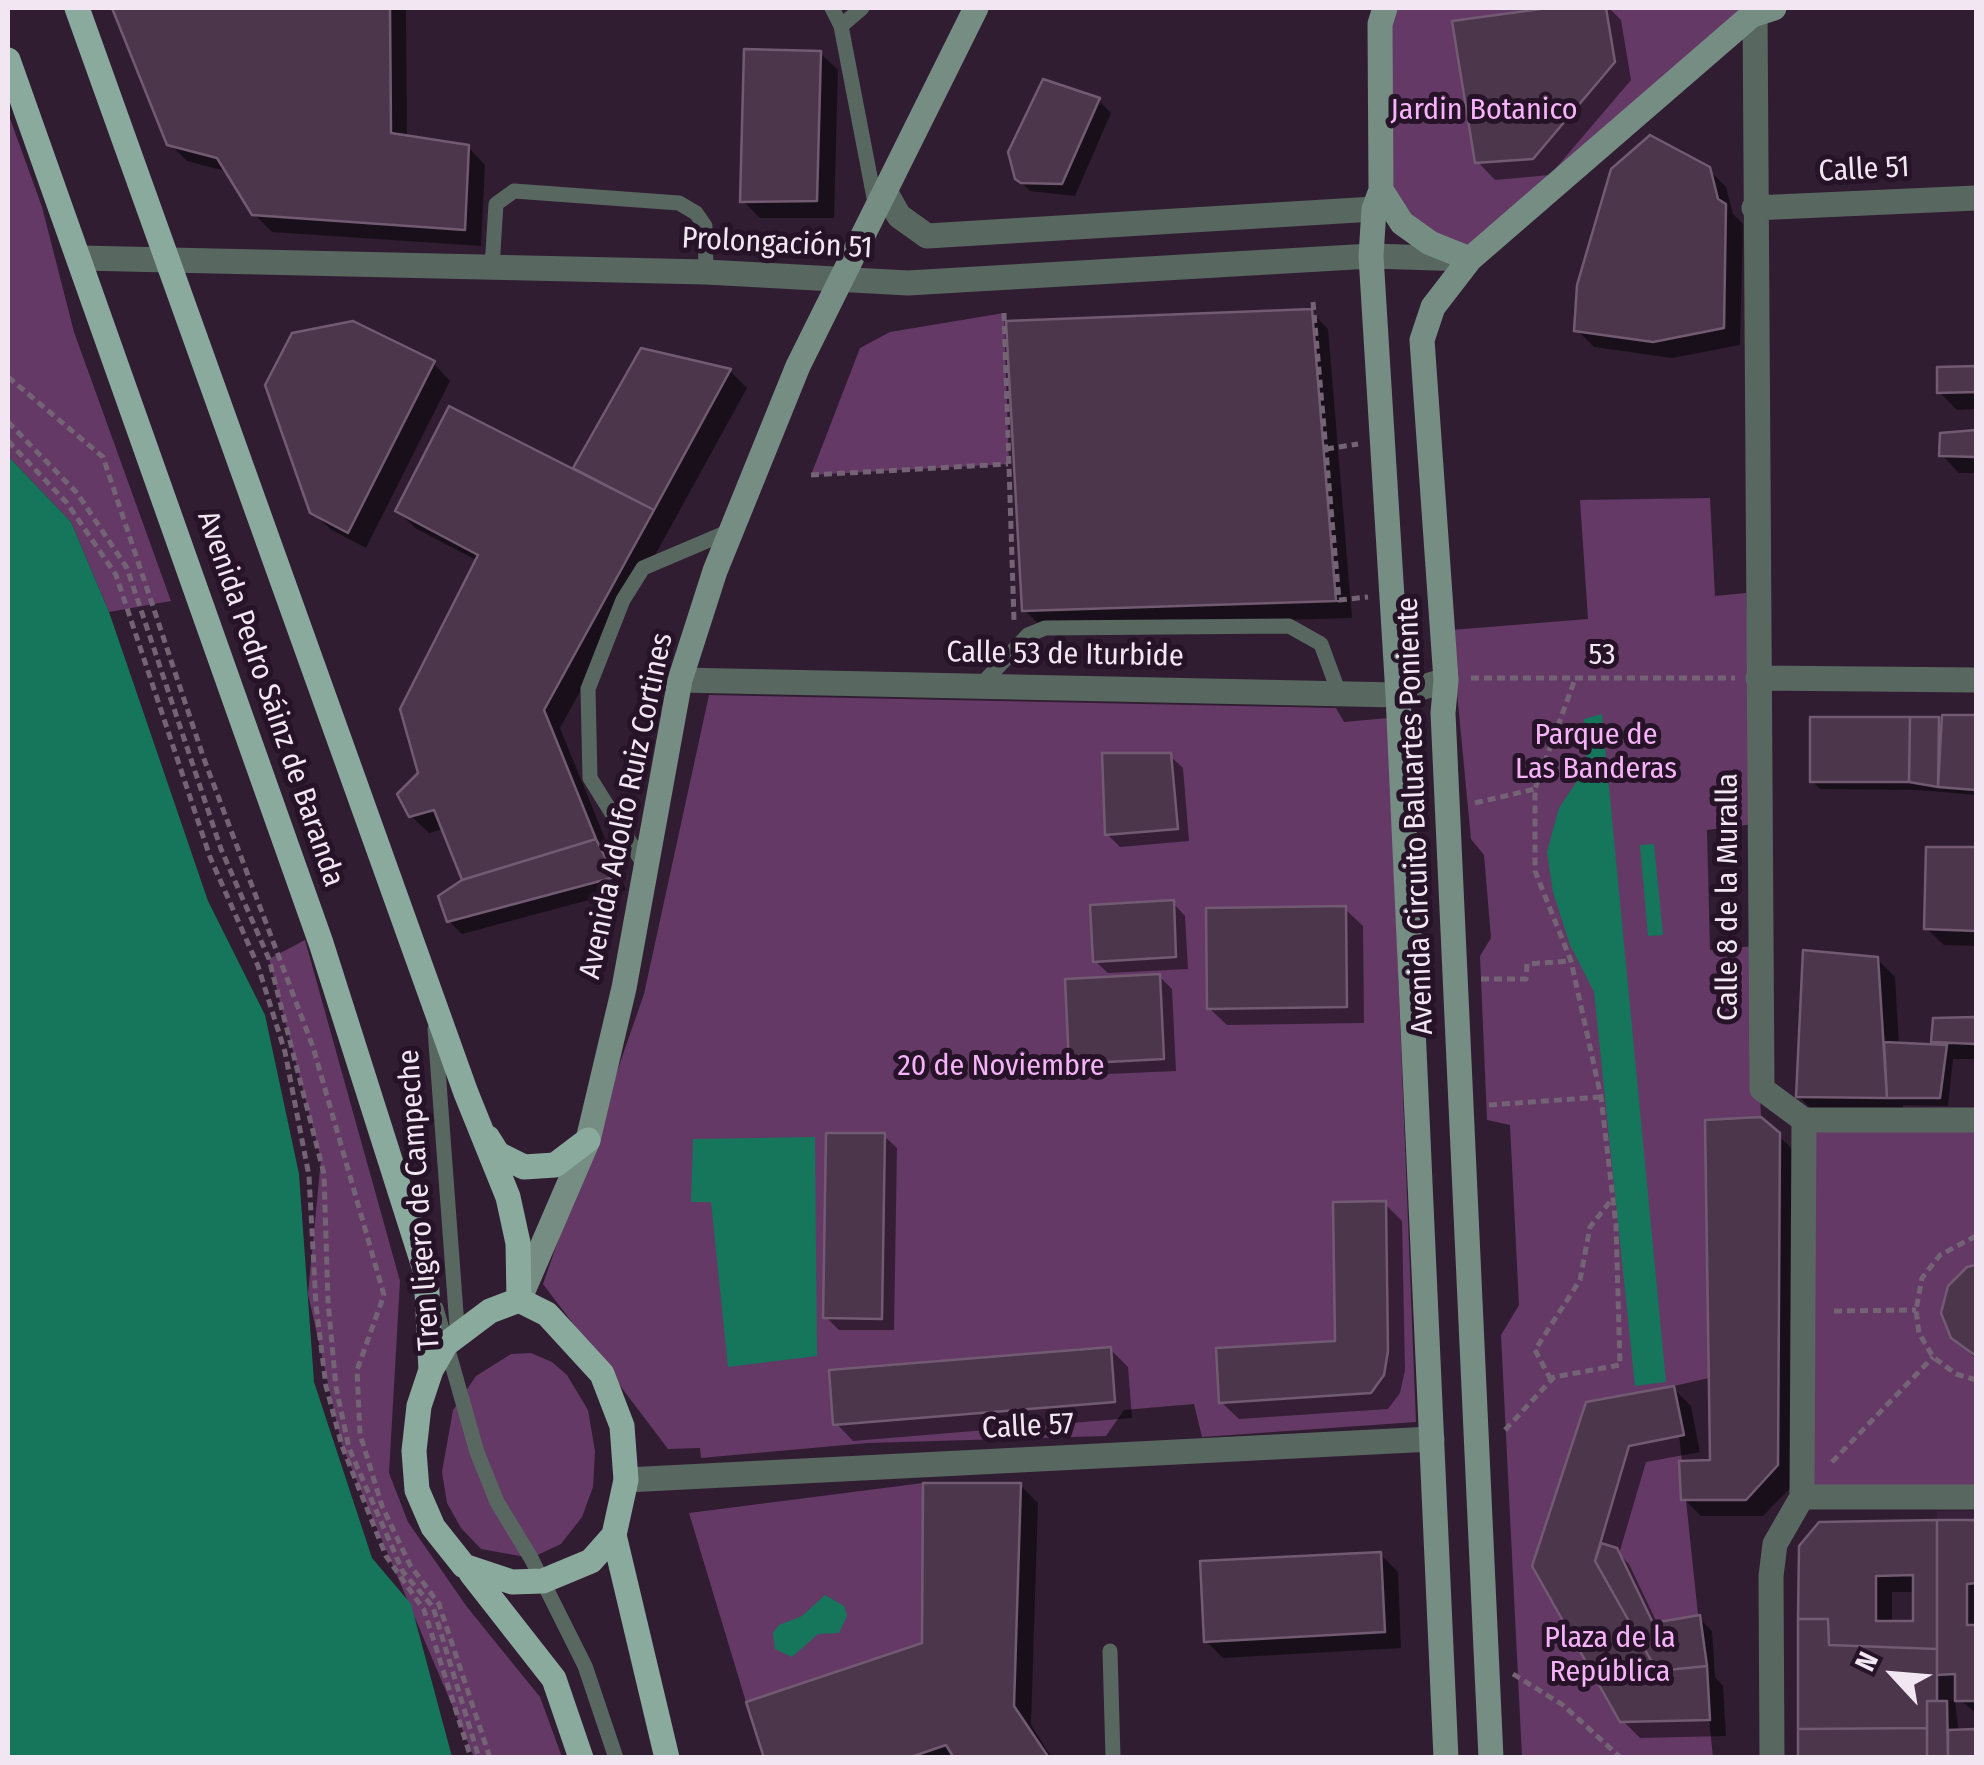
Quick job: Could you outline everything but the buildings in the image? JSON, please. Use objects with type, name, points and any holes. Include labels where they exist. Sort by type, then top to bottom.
[{"type":"main road","name":"Avenida Pedro Sáinz de Baranda","points":[[78,8],[508,1198],[518,1243],[519,1300]]},
{"type":"main road","name":"Avenida Adolfo Ruiz Cortines","points":[[519,1300],[588,1140],[646,868],[680,680],[730,531],[798,366],[976,8]]},
{"type":"main road","name":"Avenida Circuito Baluartes Poniente","points":[[1386,8],[1380,24],[1378,200],[1371,256],[1398,695],[1446,1758]]},
{"type":"main road","name":"Avenida Circuito Baluartes Poniente","points":[[1490,1758],[1442,712],[1446,680],[1422,340],[1434,307],[1470,259],[1760,10]]},
{"type":"main road","name":"Avenida Pedro Sáinz de Baranda","points":[[8,60],[322,943],[426,1273],[431,1370]]},
{"type":"main road","points":[[1378,200],[1430,243],[1470,259]]},
{"type":"main road","points":[[481,1126],[498,1154],[524,1166],[555,1165],[588,1140]]},
{"type":"main road","points":[[581,1758],[554,1680],[502,1607],[432,1527],[417,1490],[414,1451],[420,1406],[431,1370],[452,1339],[490,1310],[519,1300],[547,1314],[602,1374],[622,1426],[626,1480],[614,1535],[668,1756]]},
{"type":"main road","points":[[464,1566],[512,1582],[544,1581],[591,1560],[614,1535]]},
{"type":"street","name":"Calle 8 de la Muralla","points":[[1760,10],[1754,208],[1762,1089],[1804,1120]]},
{"type":"street","name":"Calle 51","points":[[1754,208],[1976,198]]},
{"type":"street","points":[[880,199],[927,236],[1378,200]]},
{"type":"street","name":"Prolongación 51","points":[[80,258],[706,272],[908,283],[1371,256],[1470,259]]},
{"type":"street","points":[[1758,678],[1976,680]]},
{"type":"street","name":"Calle 53 de Iturbide","points":[[680,680],[1398,695],[1446,680]]},
{"type":"street","points":[[1772,1758],[1771,1576],[1775,1544],[1802,1497],[1804,1120],[1976,1120]]},
{"type":"street","name":"Calle 57","points":[[626,1480],[1432,1440]]},
{"type":"street","points":[[1802,1497],[1976,1497]]},
{"type":"lane","points":[[832,8],[841,26],[880,199]]},
{"type":"lane","points":[[841,26],[862,8]]},
{"type":"lane","points":[[492,267],[496,204],[514,191],[678,203],[696,213],[705,226],[706,272]]},
{"type":"lane","points":[[646,868],[590,778],[588,688],[623,600],[644,568],[730,531]]},
{"type":"lane","points":[[980,686],[1028,635],[1044,628],[1289,626],[1321,644],[1339,693]]},
{"type":"lane","name":"Tren ligero de Campeche","points":[[434,1002],[452,1339],[462,1394],[497,1502],[544,1581],[585,1666],[616,1758]]},
{"type":"lane","name":"Tren ligero de Campeche","points":[[426,1273],[452,1339]]},
{"type":"lane","points":[[1110,1651],[1113,1758]]},
{"type":"path","points":[[1313,302],[1339,600],[1376,596]]},
{"type":"path","points":[[1004,313],[1014,622]]},
{"type":"path","points":[[8,377],[103,457],[204,758],[313,1047],[384,1294],[357,1370],[360,1434],[382,1506],[410,1565],[439,1604],[490,1758]]},
{"type":"path","points":[[8,422],[77,493],[127,568],[221,849],[269,959],[324,1174],[328,1302],[336,1387],[349,1448],[402,1572],[433,1606],[479,1758]]},
{"type":"path","points":[[8,441],[67,503],[116,575],[210,857],[258,966],[285,1052],[309,1176],[316,1304],[326,1386],[342,1446],[386,1556],[424,1610],[471,1758]]},
{"type":"path","points":[[1326,449],[1368,443]]},
{"type":"path","points":[[812,475],[1009,464]]},
{"type":"path","points":[[1505,1430],[1551,1380],[1620,1365],[1613,1198],[1600,1098],[1571,961],[1535,871],[1535,790],[1575,678]]},
{"type":"path","name":"53","points":[[1446,680],[1758,678]]},
{"type":"path","points":[[1447,806],[1493,802],[1535,790]]},
{"type":"path","points":[[1481,979],[1526,979],[1528,964],[1571,961]]},
{"type":"path","points":[[1461,1108],[1600,1098]]},
{"type":"path","points":[[1551,1380],[1535,1350],[1580,1280],[1590,1227],[1613,1198]]},
{"type":"path","points":[[1976,1236],[1940,1255],[1922,1278],[1916,1310],[1919,1333],[1933,1357],[1956,1374],[1976,1380]]},
{"type":"path","points":[[1834,1310],[1916,1310]]},
{"type":"path","points":[[1832,1462],[1933,1357]]},
{"type":"path","points":[[1486,1667],[1518,1675],[1563,1706],[1621,1758]]},
{"type":"shaded area","points":[[8,456],[71,522],[109,612],[208,901],[265,1015],[299,1174],[314,1382],[372,1558],[411,1604],[452,1757],[8,1757]]},
{"type":"shaded area","points":[[1602,714],[1666,1382],[1635,1386],[1594,992],[1570,945],[1553,892],[1547,852],[1559,808],[1587,766],[1584,719]]},
{"type":"shaded area","points":[[1654,844],[1663,935],[1648,936],[1640,845]]},
{"type":"shaded area","points":[[815,1137],[817,1356],[728,1367],[711,1202],[691,1202],[693,1139]]},
{"type":"shaded area","points":[[1937,1511],[1976,1511],[1976,1701],[1937,1701]]},
{"type":"shaded area","points":[[825,1595],[844,1606],[847,1616],[839,1633],[818,1634],[792,1657],[775,1649],[773,1633],[779,1625],[802,1616]]},
{"type":"green space","name":"Jardin Botanico","points":[[1385,8],[1755,8],[1470,259],[1430,243],[1381,190]]},
{"type":"green space","points":[[8,113],[42,207],[74,332],[171,601],[109,612],[71,522],[8,456]]},
{"type":"green space","points":[[1004,313],[1009,464],[811,475],[860,348],[890,332]]},
{"type":"green space","name":"Parque de Las Banderas","points":[[1710,498],[1715,596],[1746,593],[1754,824],[1707,830],[1710,950],[1754,946],[1761,1117],[1705,1120],[1709,1378],[1674,1386],[1713,1757],[1522,1757],[1501,1335],[1519,1305],[1510,1125],[1487,1120],[1480,956],[1491,938],[1484,855],[1471,839],[1451,630],[1588,619],[1580,500]]},
{"type":"green space","name":"20 de Noviembre","points":[[709,695],[1336,708],[1344,722],[1388,718],[1416,1422],[1202,1437],[1194,1404],[1124,1410],[1106,1436],[868,1443],[701,1458],[700,1448],[668,1449],[543,1284],[644,994]]},
{"type":"green space","points":[[305,940],[400,1281],[389,1473],[408,1522],[467,1607],[540,1697],[562,1757],[474,1757],[342,1446],[308,1294],[321,1159],[269,959]]},
{"type":"green space","points":[[1812,1120],[1976,1120],[1976,1497],[1802,1497]]},
{"type":"green space","points":[[531,1353],[552,1362],[567,1375],[588,1410],[595,1451],[593,1487],[582,1517],[561,1544],[531,1558],[481,1549],[461,1528],[447,1503],[442,1472],[453,1410],[476,1376],[511,1354]]},
{"type":"green space","points":[[923,1483],[922,1643],[746,1702],[689,1513]]},
{"type":"park label","name":"Plaza de la República","points":[[1610,1656]]}]
